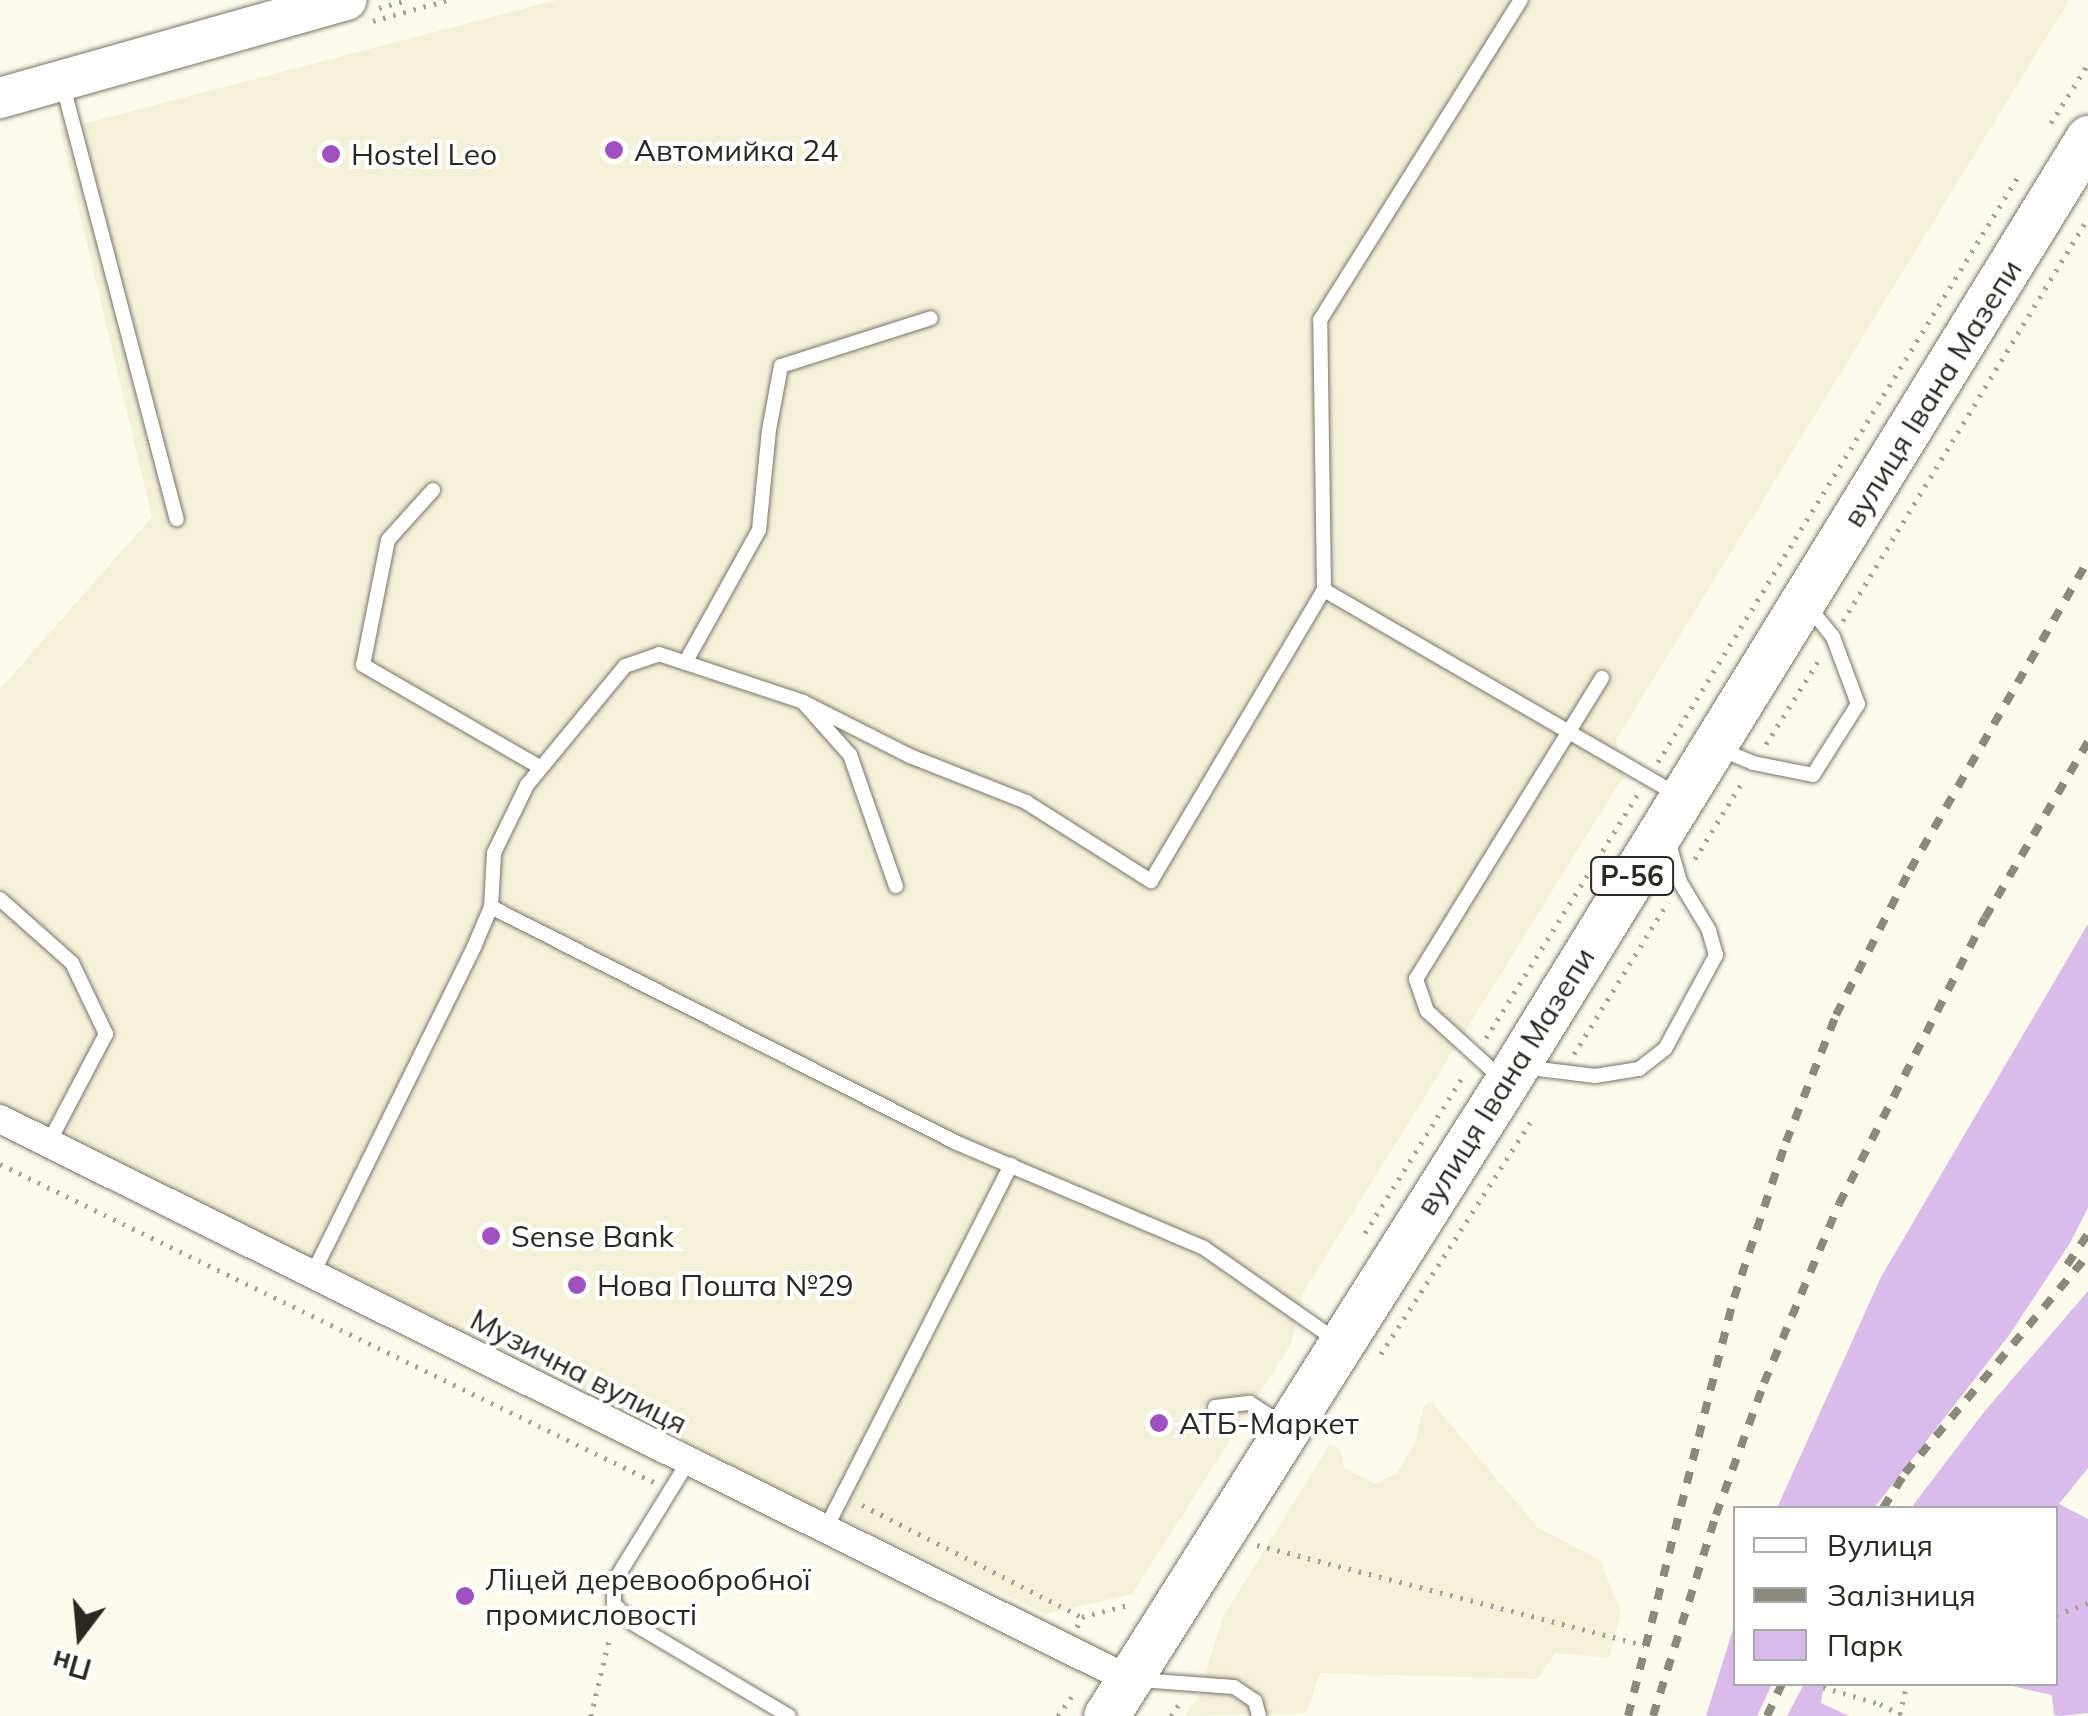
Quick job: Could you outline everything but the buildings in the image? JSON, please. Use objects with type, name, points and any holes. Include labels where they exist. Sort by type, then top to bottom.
[{"type":"main road","points":[[0,98],[346,0]]},
{"type":"main road","name":"вулиця Івана Мазепи","points":[[1103,1696],[1286,1426],[1356,1354],[1499,1068],[1664,799],[1712,746],[1804,601],[2067,135]]},
{"type":"street","name":"Музична вулиця","points":[[0,1120],[825,1530],[1103,1696]]},
{"type":"lane","points":[[313,1273],[491,907],[494,853],[540,767],[626,666],[659,654],[803,702],[910,756],[1026,802],[1150,881],[1324,590],[1320,320],[1521,0]]},
{"type":"lane","points":[[62,82],[177,519]]},
{"type":"lane","points":[[685,663],[758,530],[769,430],[782,366],[931,318]]},
{"type":"lane","points":[[433,490],[388,540],[363,664],[540,767]]},
{"type":"lane","points":[[1324,590],[1570,731],[1664,799],[1680,882],[1709,930],[1716,955],[1665,1048],[1639,1069],[1595,1076],[1499,1068],[1428,1012],[1416,980],[1570,731],[1602,678]]},
{"type":"lane","points":[[1712,746],[1754,763],[1813,775],[1858,704],[1833,637],[1804,601]]},
{"type":"lane","points":[[803,702],[850,755],[896,886]]},
{"type":"lane","points":[[0,899],[72,963],[106,1034],[48,1144]]},
{"type":"lane","points":[[491,907],[957,1143],[1204,1248],[1356,1354]]},
{"type":"lane","points":[[825,1530],[1011,1165]]},
{"type":"lane","points":[[1214,1406],[1250,1403],[1286,1426]]},
{"type":"lane","points":[[688,1462],[614,1582],[614,1604],[634,1624],[789,1716]]},
{"type":"lane","points":[[1103,1696],[1185,1682],[1234,1687],[1255,1702],[1258,1716]]},
{"type":"path","points":[[2067,135],[2088,64]]},
{"type":"path","points":[[1362,1239],[1499,1068],[1664,799],[2025,166]]},
{"type":"path","points":[[1356,1354],[1534,1117]]},
{"type":"path","points":[[0,1164],[670,1490]]},
{"type":"path","points":[[843,1495],[1082,1617],[1130,1606],[1142,1593]]},
{"type":"path","points":[[1248,1560],[1268,1529]]},
{"type":"path","points":[[1257,1545],[1644,1646]]},
{"type":"path","points":[[2058,1614],[2088,1603]]},
{"type":"path","points":[[1075,1630],[1082,1617]]},
{"type":"path","points":[[592,1716],[609,1640]]},
{"type":"path","points":[[1171,1716],[1181,1702],[1185,1682]]},
{"type":"path","points":[[1823,1687],[1902,1715],[1907,1686]]},
{"type":"path","points":[[1058,1716],[1103,1696]]},
{"type":"shaded area","points":[[557,0],[2069,0],[1616,740],[1624,775],[1303,1293],[1291,1344],[1132,1594],[1046,1614],[813,1505],[0,1104],[0,689],[152,517],[60,130]]},
{"type":"shaded area","points":[[1430,1400],[1538,1528],[1600,1560],[1621,1613],[1609,1658],[1555,1653],[1537,1679],[1320,1673],[1306,1713],[1185,1716],[1198,1698],[1223,1617],[1330,1444],[1341,1450],[1344,1468],[1375,1484],[1397,1473],[1416,1441],[1423,1408]]},
{"type":"green space","points":[[2088,924],[2088,1208],[2070,1243],[2010,1334],[1876,1506],[1778,1506],[1881,1277]]},
{"type":"green space","points":[[2088,1291],[2088,1468],[2059,1504],[2088,1519],[2088,1713],[2054,1715],[2052,1695],[2012,1686],[2058,1686],[2058,1506],[1913,1506],[1984,1412]]},
{"type":"green space","points":[[1733,1629],[1733,1686],[1771,1686],[1757,1716],[1706,1716]]},
{"type":"green space","points":[[1803,1686],[1824,1686],[1821,1703],[1849,1716],[1787,1716]]},
{"type":"railway","points":[[1628,1716],[1734,1298],[1786,1142],[1836,1015],[1910,870],[2088,560]]},
{"type":"railway","points":[[1653,1716],[1716,1515],[1764,1383],[1839,1204],[1985,918],[2088,742]]},
{"type":"railway","points":[[2067,1265],[2088,1234]]},
{"type":"railway","points":[[1884,1506],[1905,1473],[2088,1255]]},
{"type":"railway","points":[[1767,1716],[1781,1686]]},
{"type":"place","name":"Автомийка 24","points":[[614,150]]},
{"type":"place","name":"Hostel Leo","points":[[331,154]]},
{"type":"place","name":"Sense Bank","points":[[491,1236]]},
{"type":"place","name":"Нова Пошта №29","points":[[577,1285]]},
{"type":"place","name":"АТБ-Маркет","points":[[1159,1423]]},
{"type":"place","name":"Ліцей деревообробної промисловості","points":[[465,1596]]}]
